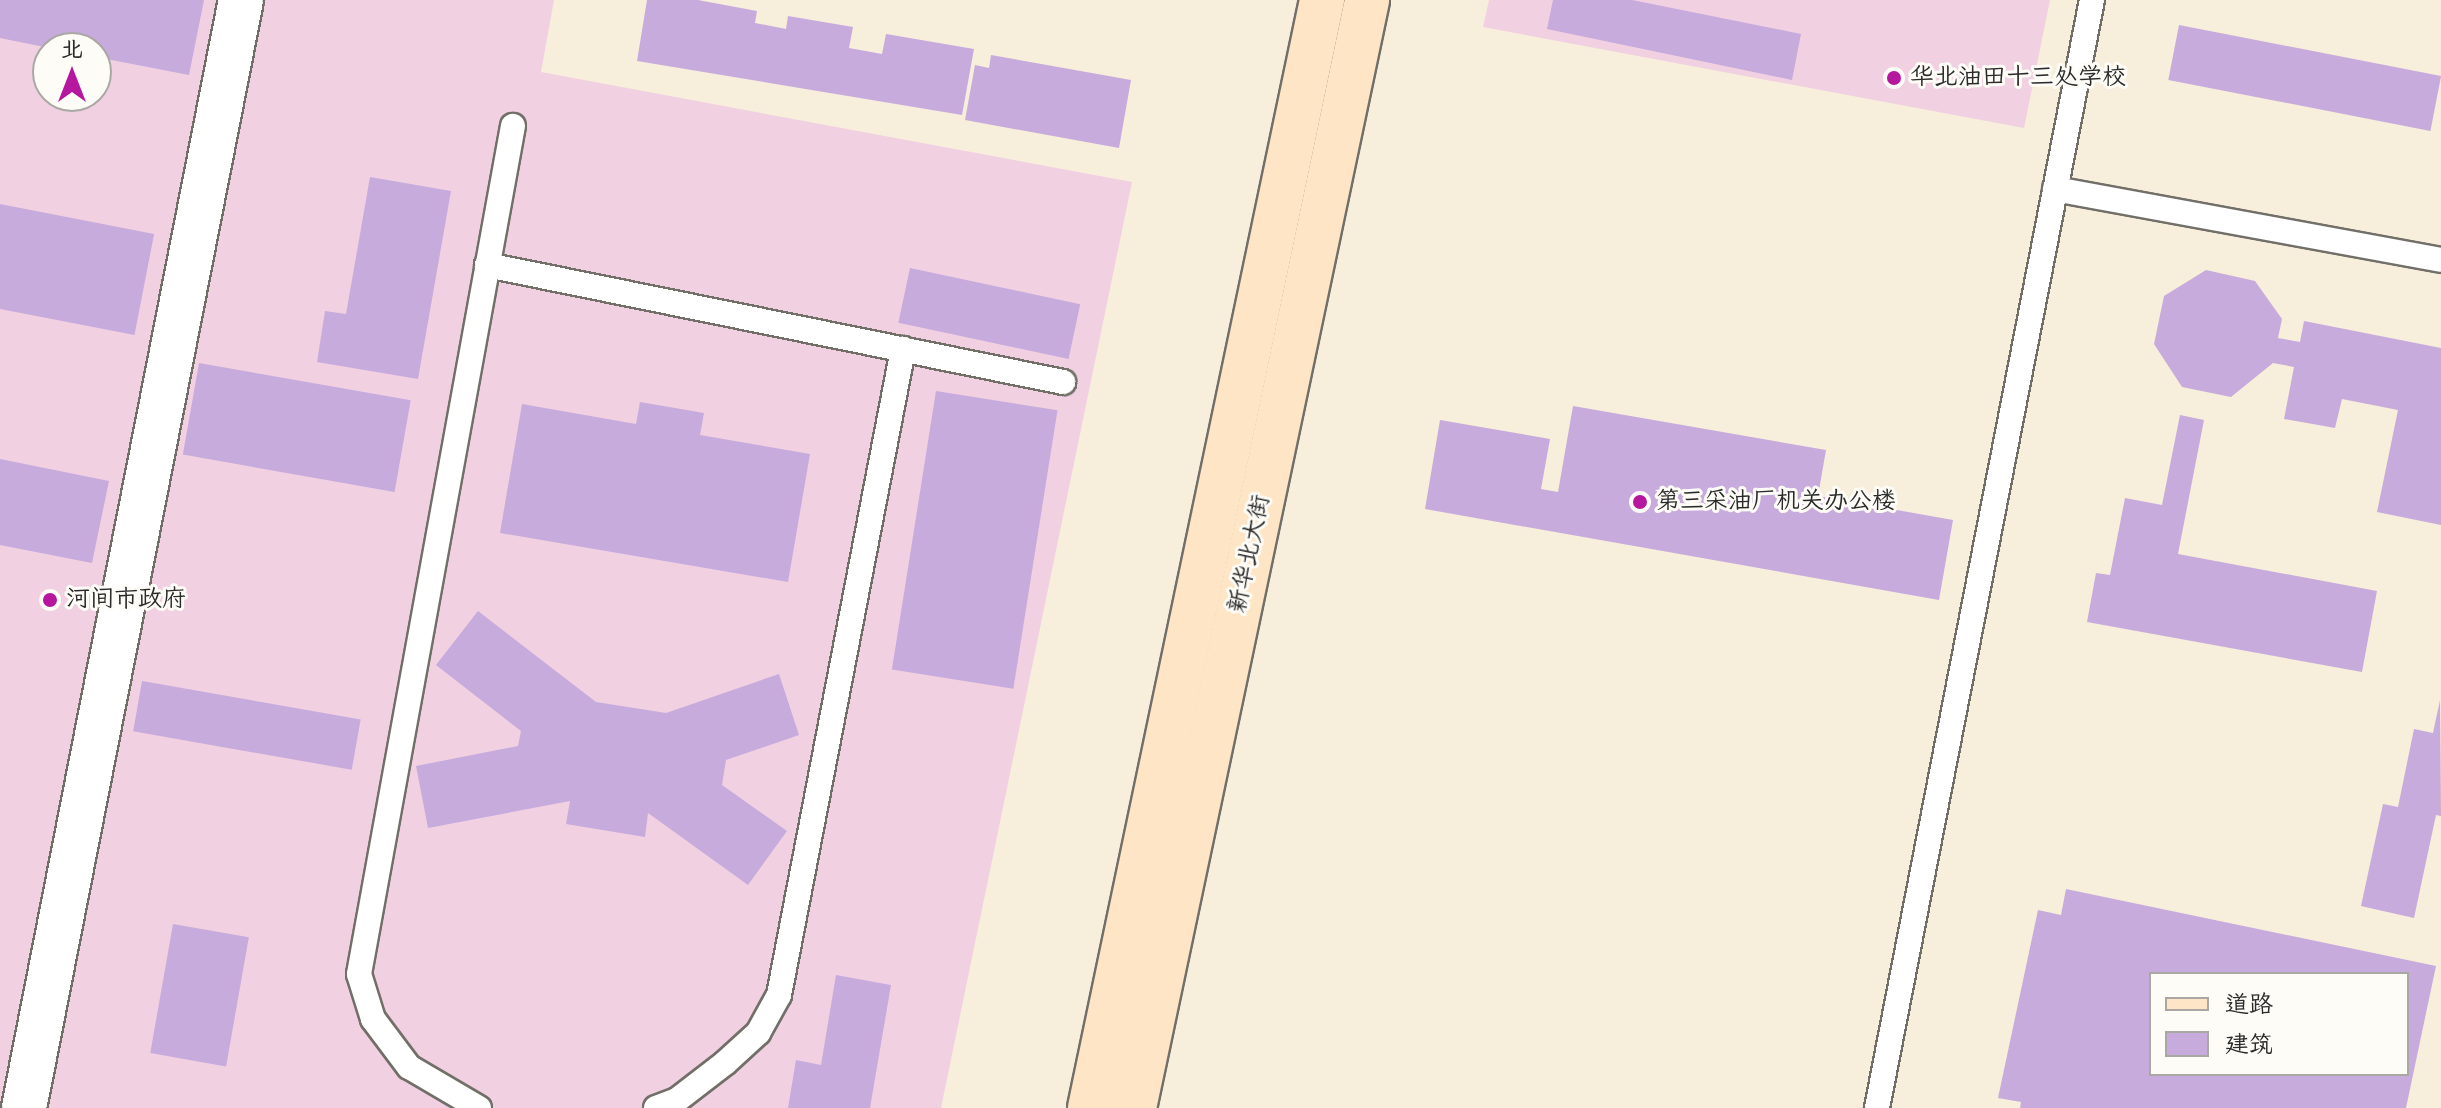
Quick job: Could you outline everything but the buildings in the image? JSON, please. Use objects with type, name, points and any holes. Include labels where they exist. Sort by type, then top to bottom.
[{"type":"main road","name":"新华北大街","points":[[1090,1108],[1322,0]]},
{"type":"main road","name":"新华北大街","points":[[1134,1108],[1367,0]]},
{"type":"street","points":[[24,1108],[241,0]]},
{"type":"lane","points":[[1877,1108],[2092,0]]},
{"type":"lane","points":[[479,1108],[409,1067],[373,1019],[359,974],[513,126]]},
{"type":"lane","points":[[2055,189],[2441,260]]},
{"type":"lane","points":[[487,265],[1063,382]]},
{"type":"lane","points":[[656,1108],[677,1100],[758,1033],[779,995],[903,349]]},
{"type":"shaded area","name":"河间市政府","points":[[0,0],[218,0],[0,1104]]},
{"type":"shaded area","points":[[256,0],[554,0],[541,72],[1132,182],[941,1108],[46,1108]]},
{"type":"shaded area","name":"华北油田十三处学校","points":[[1489,0],[2050,0],[2024,128],[1483,27]]},
{"type":"place","name":"华北油田十三处学校","points":[[1894,78]]},
{"type":"place","name":"第三采油厂机关办公楼","points":[[1640,502]]},
{"type":"place","name":"河间市政府","points":[[50,600]]}]
